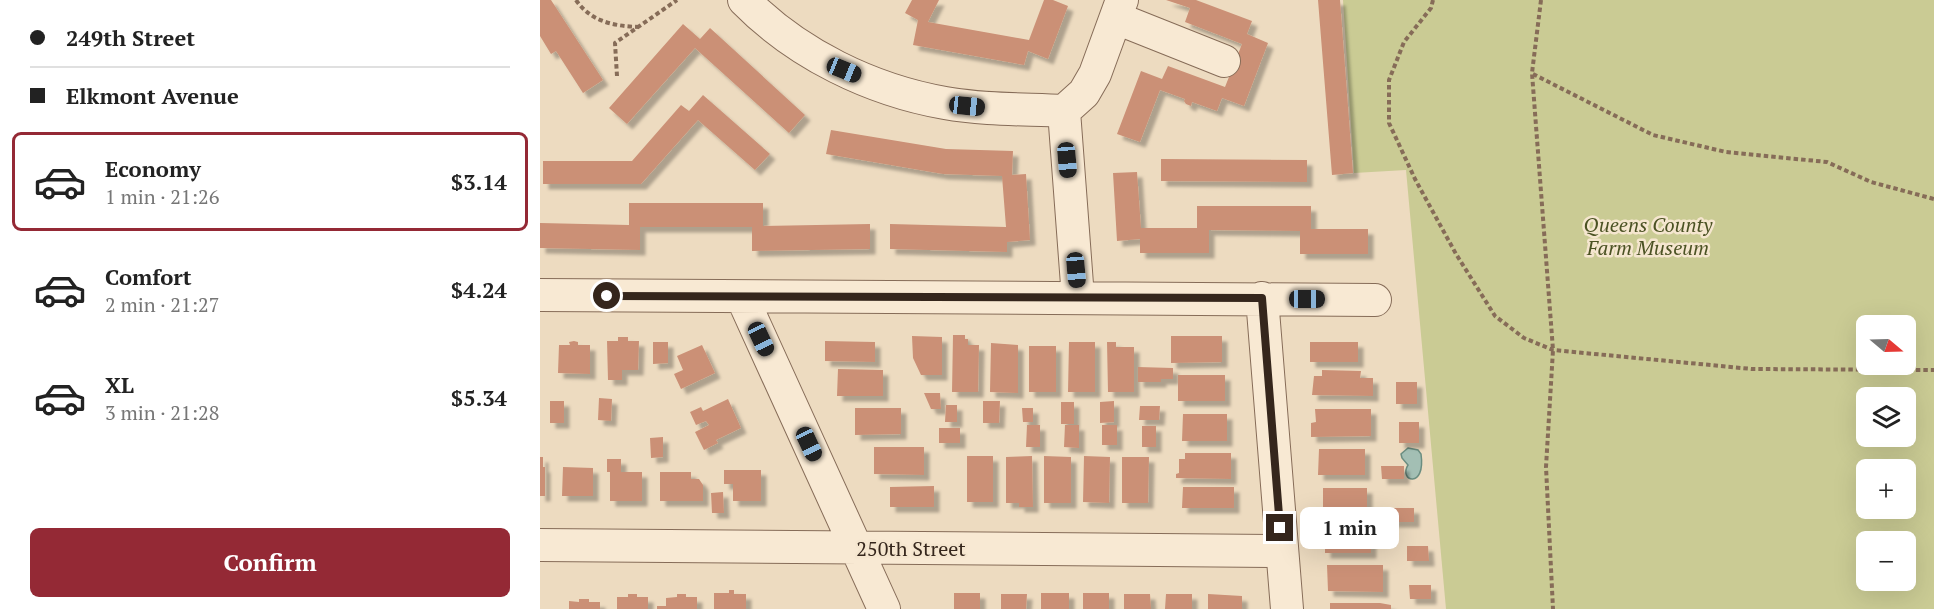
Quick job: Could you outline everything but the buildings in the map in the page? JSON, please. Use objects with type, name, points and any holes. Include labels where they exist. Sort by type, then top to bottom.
[{"type":"street","points":[[744,0],[801,47],[838,68],[899,92],[945,103],[1064,111],[1084,93],[1095,74],[1119,9],[1224,61]]},
{"type":"street","points":[[1064,111],[1078,297]]},
{"type":"street","points":[[540,295],[1375,300]]},
{"type":"street","points":[[741,297],[884,609]]},
{"type":"street","points":[[1262,298],[1287,609]]},
{"type":"street","name":"250th Street","points":[[540,546],[1282,551]]},
{"type":"path","points":[[576,0],[586,11],[606,23],[640,27]]},
{"type":"path","points":[[617,76],[615,43],[677,0]]},
{"type":"path","points":[[1433,0],[1431,8],[1404,42],[1389,81],[1389,123],[1415,179],[1495,316],[1524,338],[1553,350],[1752,369],[1934,370]]},
{"type":"path","points":[[1541,0],[1532,73],[1553,350],[1546,467],[1553,609]]},
{"type":"path","points":[[1532,73],[1653,135],[1726,152],[1827,162],[1871,182],[1934,199]]},
{"type":"green space","name":"Queens County Farm Museum","points":[[1343,0],[1934,0],[1934,609],[1446,609],[1406,170],[1354,173]]},
{"type":"shaded area","points":[[1408,448],[1418,450],[1421,454],[1420,473],[1413,479],[1407,475],[1408,465],[1401,454]]},
{"type":"route","points":[[607,296],[1262,298],[1280,528]]}]
